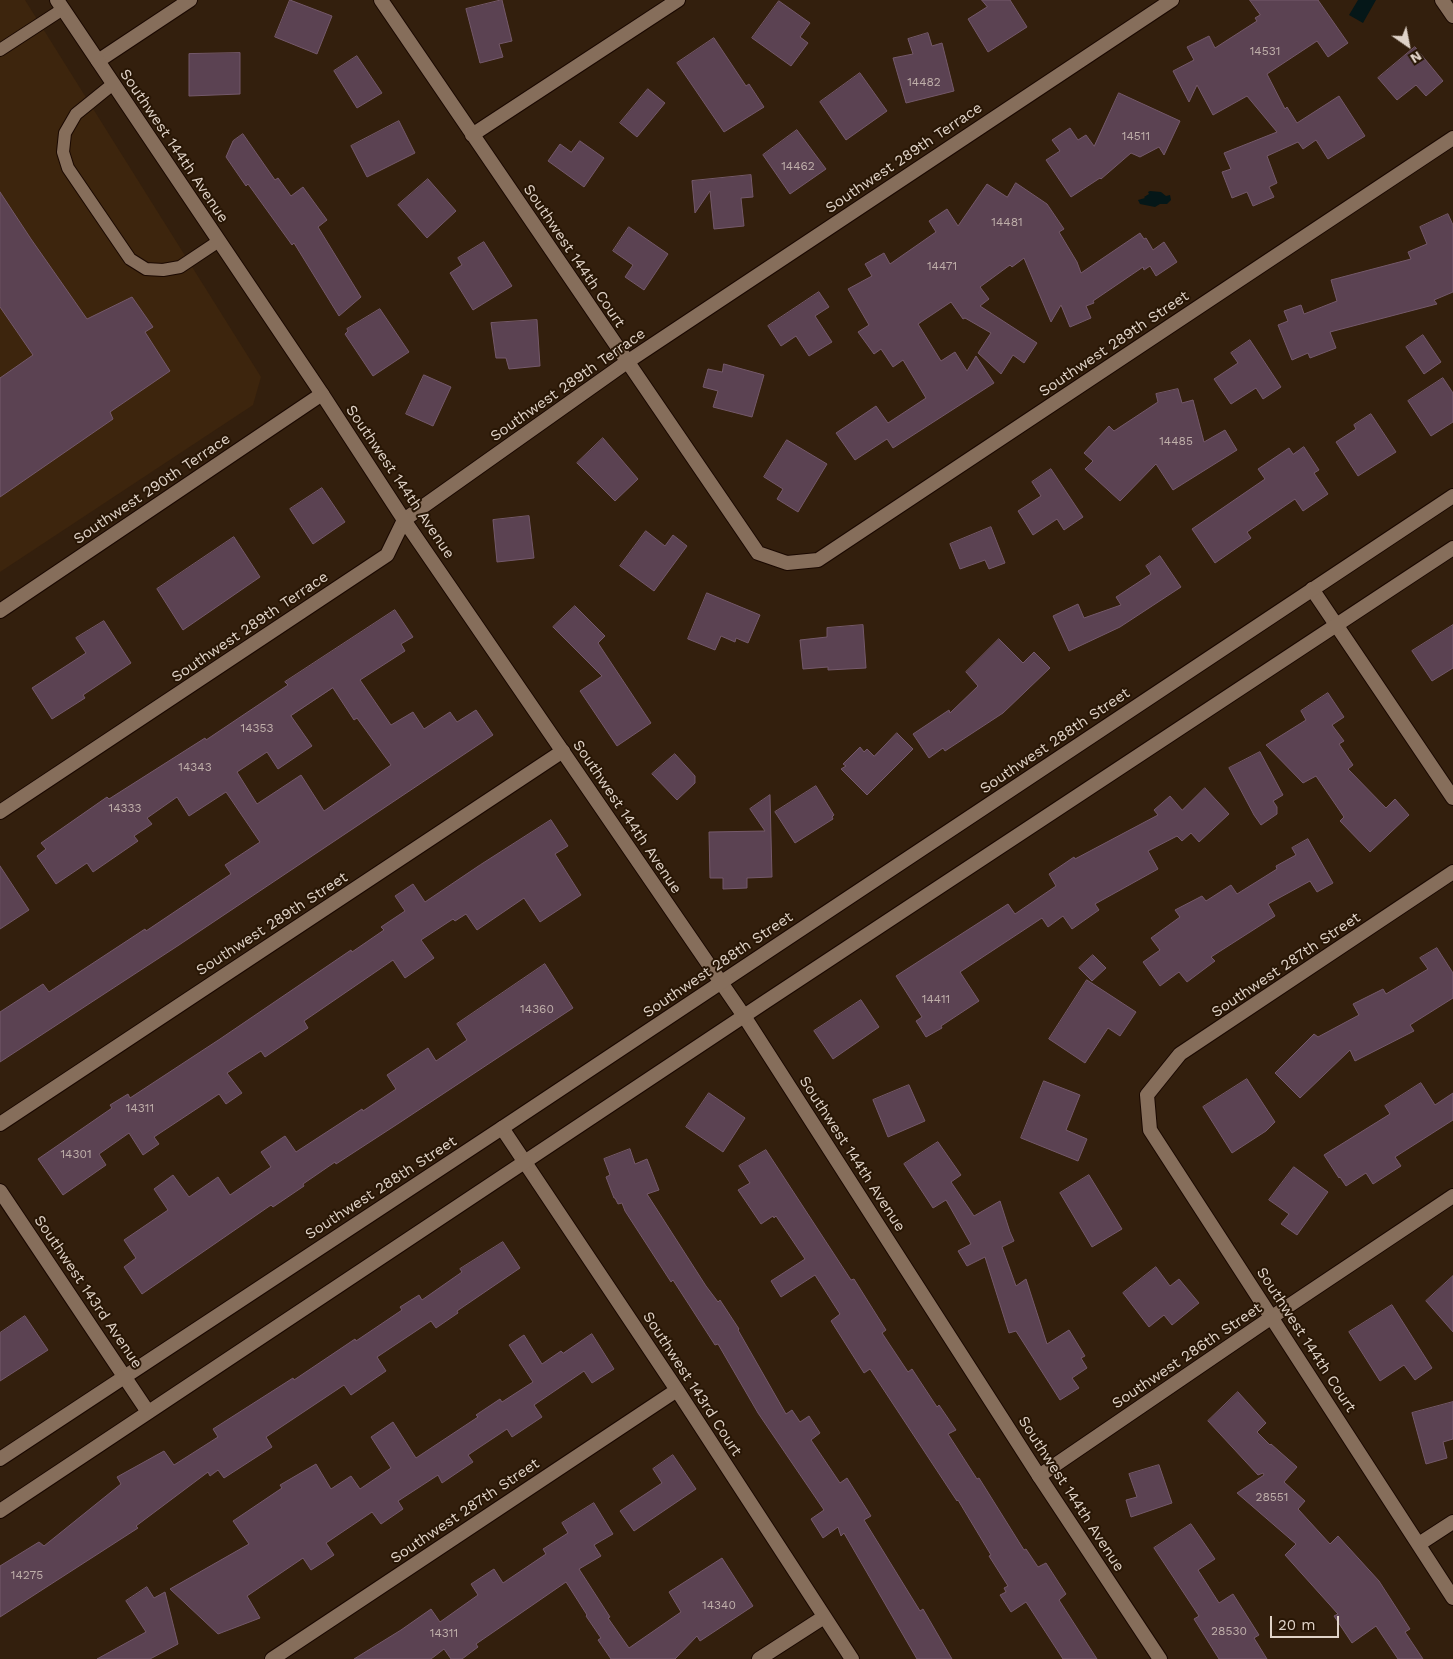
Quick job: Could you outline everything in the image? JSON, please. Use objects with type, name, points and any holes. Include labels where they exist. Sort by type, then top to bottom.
[{"type":"street","points":[[98,61],[190,0]]},
{"type":"street","name":"Southwest 144th Court","points":[[381,0],[758,553],[787,563]]},
{"type":"street","points":[[472,135],[678,0]]},
{"type":"street","name":"Southwest 289th Terrace","points":[[0,812],[387,555],[404,520],[627,362],[1172,0]]},
{"type":"street","points":[[1442,0],[1453,16]]},
{"type":"street","name":"Southwest 144th Avenue","points":[[60,4],[322,394],[404,520],[744,1016],[1160,1659]]},
{"type":"street","name":"Southwest 289th Street","points":[[787,563],[818,560],[1453,138]]},
{"type":"street","name":"Southwest 290th Terrace","points":[[0,612],[322,394]]},
{"type":"street","name":"Southwest 288th Street","points":[[0,1459],[1453,496]]},
{"type":"street","points":[[0,1510],[1453,548]]},
{"type":"street","points":[[1312,589],[1453,798]]},
{"type":"street","name":"Southwest 289th Street","points":[[0,1124],[562,752]]},
{"type":"street","name":"Southwest 287th Street","points":[[1146,1095],[1180,1054],[1453,872]]},
{"type":"street","name":"Southwest 144th Court","points":[[1146,1095],[1150,1130],[1453,1598]]},
{"type":"street","name":"Southwest 143rd Court","points":[[502,1128],[677,1390],[852,1659]]},
{"type":"street","name":"Southwest 143rd Avenue","points":[[0,1191],[148,1412]]},
{"type":"street","name":"Southwest 286th Street","points":[[1040,1476],[1453,1196]]},
{"type":"street","name":"Southwest 287th Street","points":[[272,1659],[677,1390]]},
{"type":"street","points":[[1419,1544],[1453,1522]]},
{"type":"street","points":[[759,1659],[824,1617]]},
{"type":"lane","points":[[0,50],[60,4]]},
{"type":"lane","points":[[113,84],[76,114],[65,133],[63,152],[68,168],[130,259],[146,268],[163,270],[180,266],[219,242]]},
{"type":"shaded area","points":[[0,0],[25,0],[261,377],[253,405],[0,572]]},
{"type":"shaded area","points":[[1358,0],[1376,0],[1363,23],[1349,15]]},
{"type":"shaded area","points":[[1150,191],[1161,192],[1166,196],[1170,195],[1171,200],[1167,204],[1160,204],[1155,207],[1140,204],[1138,200],[1145,198]]},
{"type":"building","points":[[290,0],[332,16],[317,54],[275,37]]},
{"type":"building","points":[[502,0],[512,41],[499,44],[503,57],[480,63],[466,9]]},
{"type":"building","points":[[982,0],[1010,0],[1027,27],[988,52],[968,19],[987,7]]},
{"type":"building","points":[[1250,0],[1318,0],[1348,43],[1328,57],[1317,41],[1267,74],[1285,109],[1287,107],[1297,123],[1339,96],[1365,136],[1328,159],[1316,140],[1303,149],[1298,142],[1267,156],[1277,183],[1269,187],[1274,197],[1253,206],[1247,192],[1232,198],[1222,172],[1231,169],[1224,153],[1277,132],[1247,96],[1213,115],[1197,85],[1189,102],[1173,71],[1194,60],[1187,47],[1209,36],[1215,48],[1257,21],[1255,18],[1260,15]]},
{"type":"building","points":[[779,1],[810,23],[800,37],[808,43],[791,66],[752,38]]},
{"type":"building","points":[[928,33],[932,46],[942,43],[954,91],[906,103],[893,58],[913,54],[908,39]]},
{"type":"building","points":[[714,38],[746,86],[749,84],[764,107],[724,132],[677,63]]},
{"type":"building","points":[[1415,47],[1443,81],[1426,96],[1416,85],[1397,100],[1378,78]]},
{"type":"building","points":[[240,53],[240,94],[189,96],[189,54]]},
{"type":"building","points":[[357,56],[382,93],[357,108],[334,71]]},
{"type":"building","points":[[860,73],[887,111],[846,140],[820,102]]},
{"type":"building","points":[[648,89],[665,103],[637,137],[620,123]]},
{"type":"building","points":[[1119,93],[1180,121],[1164,155],[1159,147],[1140,157],[1131,153],[1101,179],[1071,197],[1046,160],[1060,151],[1052,140],[1070,128],[1078,140],[1086,135],[1094,146]]},
{"type":"building","points":[[399,121],[415,153],[367,177],[351,146]]},
{"type":"building","points":[[797,130],[826,169],[790,194],[763,155]]},
{"type":"building","points":[[243,134],[275,180],[278,178],[291,196],[303,187],[327,220],[318,227],[361,297],[339,316],[294,243],[292,245],[226,157],[233,141]]},
{"type":"building","points":[[580,141],[604,158],[584,187],[548,161],[560,144],[571,152]]},
{"type":"building","points":[[751,175],[753,197],[741,198],[744,226],[714,229],[710,191],[695,213],[692,181]]},
{"type":"building","points":[[428,179],[456,211],[427,238],[398,205]]},
{"type":"building","points":[[1016,183],[1047,204],[1064,229],[1059,232],[1077,262],[1081,273],[1140,233],[1144,239],[1146,238],[1153,250],[1164,242],[1177,262],[1156,276],[1150,266],[1144,270],[1143,267],[1093,301],[1094,303],[1086,306],[1091,318],[1070,327],[1061,305],[1051,322],[1024,258],[1012,267],[1010,265],[980,287],[989,299],[980,306],[1037,343],[1024,363],[1013,355],[1001,374],[978,353],[991,333],[965,318],[963,319],[951,302],[918,324],[941,361],[955,352],[967,371],[976,356],[994,383],[893,448],[887,439],[855,460],[836,433],[876,406],[888,423],[926,398],[903,360],[893,367],[881,349],[874,354],[858,332],[869,325],[848,289],[872,276],[865,264],[884,253],[890,264],[936,232],[929,221],[947,209],[958,226],[987,184],[1007,197]]},
{"type":"building","points":[[0,192],[87,319],[132,297],[153,327],[145,332],[170,371],[110,412],[113,419],[0,497],[0,378],[33,355],[0,307]]},
{"type":"building","points":[[1448,214],[1453,225],[1453,292],[1434,300],[1437,304],[1330,332],[1336,348],[1310,358],[1308,353],[1292,360],[1278,325],[1288,321],[1284,311],[1301,305],[1304,314],[1337,301],[1331,280],[1411,259],[1408,252],[1427,244],[1420,227]]},
{"type":"building","points":[[629,227],[668,254],[644,290],[625,277],[633,265],[613,251]]},
{"type":"building","points":[[484,242],[512,286],[473,310],[450,273],[462,265],[458,258]]},
{"type":"building","points":[[819,292],[829,307],[815,316],[832,342],[809,356],[796,336],[781,346],[768,326]]},
{"type":"building","points":[[380,309],[409,352],[373,376],[345,334],[348,331],[347,329]]},
{"type":"building","points":[[537,320],[540,366],[509,369],[506,358],[496,358],[491,323]]},
{"type":"building","points":[[1423,335],[1441,362],[1424,374],[1406,347]]},
{"type":"building","points":[[1250,340],[1281,387],[1263,399],[1256,388],[1231,404],[1214,379],[1238,363],[1231,353]]},
{"type":"building","points":[[724,364],[764,375],[752,417],[713,407],[718,391],[703,387],[708,369],[722,372]]},
{"type":"building","points":[[424,375],[451,387],[433,426],[406,414]]},
{"type":"building","points":[[1443,378],[1453,393],[1453,422],[1431,436],[1408,401]]},
{"type":"building","points":[[1178,389],[1182,403],[1193,400],[1204,442],[1225,430],[1237,450],[1173,490],[1156,464],[1120,501],[1085,469],[1093,461],[1084,453],[1109,426],[1114,431],[1158,402],[1156,394]]},
{"type":"building","points":[[1371,414],[1396,452],[1358,476],[1336,442],[1356,429],[1354,425]]},
{"type":"building","points":[[603,438],[638,479],[615,501],[577,463]]},
{"type":"building","points":[[787,440],[827,464],[798,512],[777,499],[783,489],[764,477]]},
{"type":"building","points":[[1304,447],[1319,470],[1314,473],[1328,494],[1303,511],[1295,499],[1247,532],[1251,538],[1215,563],[1192,529],[1265,479],[1258,469],[1289,448],[1293,454]]},
{"type":"building","points":[[1051,469],[1083,517],[1064,530],[1057,519],[1033,535],[1018,511],[1041,496],[1032,482]]},
{"type":"building","points":[[322,488],[345,522],[313,544],[290,509]]},
{"type":"building","points":[[529,516],[534,558],[497,562],[493,520]]},
{"type":"building","points":[[991,527],[1005,563],[989,569],[985,560],[960,569],[950,544]]},
{"type":"building","points":[[646,531],[665,546],[673,535],[687,546],[654,591],[620,566]]},
{"type":"building","points":[[234,537],[260,577],[183,630],[157,589]]},
{"type":"building","points":[[1160,556],[1181,587],[1120,627],[1069,651],[1053,616],[1078,604],[1084,618],[1121,605],[1116,597],[1151,574],[1146,566]]},
{"type":"building","points":[[707,593],[760,615],[748,643],[736,638],[735,642],[721,636],[715,650],[688,639]]},
{"type":"building","points":[[575,606],[605,636],[598,643],[651,723],[617,746],[580,691],[602,676],[553,627]]},
{"type":"building","points":[[395,610],[413,637],[401,644],[405,651],[360,680],[391,725],[413,712],[424,729],[450,712],[457,722],[476,710],[493,735],[0,1062],[0,1012],[43,984],[49,992],[145,929],[146,931],[231,874],[225,865],[260,842],[226,792],[189,816],[177,797],[147,818],[152,824],[134,836],[138,841],[93,872],[87,863],[56,884],[37,856],[46,849],[41,843],[107,797],[109,799],[205,738],[206,740],[288,685],[285,682]],"holes":[[[333,688],[354,720],[357,718],[391,765],[324,811],[301,775],[257,804],[237,772],[267,752],[278,769],[312,746],[291,716]]]},
{"type":"building","points":[[104,621],[131,663],[83,695],[85,698],[52,719],[32,688],[86,653],[76,638]]},
{"type":"building","points":[[863,625],[866,668],[828,670],[828,667],[803,669],[800,640],[827,637],[827,628]]},
{"type":"building","points":[[1453,625],[1453,668],[1432,681],[1412,651]]},
{"type":"building","points":[[999,639],[1023,663],[1034,652],[1050,668],[1003,713],[945,751],[943,748],[929,758],[913,734],[949,710],[950,713],[978,686],[966,672]]},
{"type":"building","points":[[1328,693],[1344,717],[1332,725],[1344,741],[1339,744],[1353,765],[1348,769],[1386,808],[1395,799],[1409,815],[1370,852],[1340,821],[1344,817],[1316,776],[1303,783],[1266,745],[1306,720],[1301,711]]},
{"type":"building","points":[[897,733],[913,749],[867,795],[841,769],[846,766],[843,764],[860,747],[864,752],[867,749],[874,756]]},
{"type":"building","points":[[1260,752],[1283,795],[1273,801],[1277,807],[1277,814],[1261,825],[1229,768]]},
{"type":"building","points":[[675,754],[695,776],[695,783],[677,800],[652,774]]},
{"type":"building","points":[[816,786],[834,815],[833,819],[795,843],[775,812]]},
{"type":"building","points":[[1205,788],[1229,814],[1199,842],[1191,833],[1182,841],[1177,836],[1148,851],[1158,869],[1095,904],[1099,910],[1072,929],[1063,916],[1048,927],[1042,918],[960,972],[979,1001],[941,1026],[942,1028],[926,1037],[916,1021],[922,1017],[896,976],[1008,904],[1015,914],[1056,886],[1049,874],[1074,857],[1075,859],[1158,815],[1154,810],[1170,796],[1182,810]]},
{"type":"building","points":[[770,795],[772,877],[747,878],[747,888],[723,889],[723,878],[710,878],[709,832],[765,831],[750,809]]},
{"type":"building","points":[[551,820],[568,846],[555,854],[581,895],[540,922],[524,898],[477,930],[466,914],[455,921],[453,919],[421,940],[434,958],[405,978],[393,960],[304,1021],[308,1028],[265,1057],[261,1051],[227,1073],[242,1093],[226,1104],[219,1094],[154,1137],[159,1144],[143,1155],[129,1133],[99,1154],[106,1165],[63,1195],[38,1159],[112,1108],[110,1105],[128,1094],[130,1098],[351,950],[352,952],[384,930],[381,927],[405,911],[395,896],[413,884],[425,902]]},
{"type":"building","points":[[1308,839],[1333,883],[1317,892],[1310,881],[1268,904],[1275,916],[1211,957],[1215,961],[1187,982],[1179,972],[1160,986],[1143,962],[1160,950],[1151,938],[1180,917],[1175,910],[1202,896],[1206,901],[1231,885],[1237,894],[1277,869],[1276,866],[1296,855],[1292,848]]},
{"type":"building","points":[[0,866],[29,910],[0,929]]},
{"type":"building","points":[[1437,948],[1453,973],[1453,998],[1410,1025],[1414,1031],[1355,1061],[1350,1050],[1300,1098],[1275,1073],[1314,1034],[1318,1037],[1359,1015],[1353,1004],[1383,989],[1386,994],[1428,969],[1420,958]]},
{"type":"building","points":[[1093,955],[1106,968],[1092,981],[1079,968]]},
{"type":"building","points":[[545,964],[573,1008],[336,1164],[335,1162],[303,1184],[304,1186],[273,1207],[271,1205],[142,1294],[124,1267],[136,1258],[124,1240],[168,1210],[154,1189],[173,1175],[189,1197],[218,1177],[230,1195],[271,1167],[261,1152],[285,1136],[296,1152],[362,1109],[363,1111],[396,1089],[387,1075],[428,1048],[436,1061],[467,1040],[457,1024]]},
{"type":"building","points":[[1087,980],[1136,1012],[1120,1036],[1108,1028],[1085,1063],[1049,1039]]},
{"type":"building","points":[[861,1000],[879,1027],[833,1059],[814,1031]]},
{"type":"building","points":[[1247,1079],[1275,1122],[1266,1131],[1232,1153],[1203,1107]]},
{"type":"building","points":[[1044,1081],[1080,1095],[1066,1130],[1087,1139],[1078,1161],[1021,1138]]},
{"type":"building","points":[[1421,1083],[1435,1105],[1453,1093],[1453,1120],[1395,1157],[1401,1166],[1373,1184],[1366,1173],[1346,1186],[1324,1155],[1390,1114],[1385,1106]]},
{"type":"building","points":[[909,1085],[925,1121],[888,1137],[873,1100]]},
{"type":"building","points":[[709,1093],[745,1118],[723,1152],[686,1127]]},
{"type":"building","points":[[938,1142],[961,1175],[951,1182],[974,1216],[1000,1201],[1014,1241],[1002,1247],[1016,1286],[1026,1279],[1047,1344],[1069,1330],[1085,1356],[1081,1358],[1087,1368],[1072,1378],[1079,1388],[1060,1400],[1016,1331],[1009,1333],[985,1257],[967,1266],[958,1251],[971,1244],[946,1200],[933,1208],[904,1164]]},
{"type":"building","points":[[630,1149],[635,1164],[647,1159],[659,1190],[647,1194],[706,1286],[718,1302],[720,1300],[739,1329],[786,1414],[792,1410],[800,1422],[809,1416],[820,1433],[811,1440],[840,1483],[847,1478],[871,1516],[864,1520],[920,1611],[923,1609],[952,1659],[917,1659],[844,1533],[841,1536],[838,1527],[823,1538],[811,1519],[824,1510],[758,1413],[718,1344],[715,1345],[673,1280],[671,1282],[625,1211],[622,1203],[618,1204],[614,1198],[606,1177],[610,1175],[604,1159]]},
{"type":"building","points":[[766,1150],[851,1280],[854,1279],[886,1330],[882,1333],[908,1372],[912,1369],[937,1407],[939,1405],[956,1430],[948,1434],[977,1479],[979,1478],[1024,1550],[1026,1549],[1038,1567],[1046,1563],[1066,1594],[1059,1600],[1097,1659],[1063,1659],[1026,1602],[1011,1612],[1000,1595],[1006,1592],[1004,1588],[1008,1586],[989,1556],[991,1555],[958,1500],[870,1369],[864,1373],[831,1321],[840,1314],[815,1275],[781,1297],[771,1281],[805,1259],[776,1216],[761,1224],[738,1190],[750,1183],[739,1166]]},
{"type":"building","points":[[1294,1167],[1328,1192],[1297,1235],[1281,1224],[1289,1214],[1269,1200]]},
{"type":"building","points":[[1089,1175],[1122,1229],[1092,1247],[1060,1193]]},
{"type":"building","points":[[503,1242],[520,1268],[457,1311],[458,1313],[436,1328],[431,1321],[377,1357],[386,1371],[351,1395],[344,1385],[266,1437],[272,1447],[224,1478],[218,1470],[210,1476],[208,1472],[136,1526],[138,1528],[0,1617],[0,1566],[39,1542],[44,1546],[121,1484],[117,1477],[164,1451],[174,1465],[218,1437],[213,1429],[293,1378],[294,1380],[355,1339],[356,1341],[402,1310],[400,1307],[419,1295],[422,1300],[462,1272],[460,1269]]},
{"type":"building","points":[[1156,1267],[1170,1286],[1179,1279],[1199,1303],[1172,1325],[1164,1315],[1149,1327],[1123,1293]]},
{"type":"building","points":[[1453,1276],[1453,1332],[1426,1301]]},
{"type":"building","points":[[1392,1305],[1432,1368],[1415,1380],[1404,1365],[1380,1381],[1349,1332]]},
{"type":"building","points":[[25,1316],[48,1350],[0,1381],[0,1333]]},
{"type":"building","points":[[592,1334],[614,1369],[592,1383],[584,1371],[534,1405],[542,1417],[512,1437],[507,1429],[468,1455],[473,1462],[442,1483],[438,1475],[398,1501],[403,1509],[381,1524],[372,1512],[326,1543],[334,1555],[311,1570],[303,1558],[247,1596],[260,1618],[218,1634],[170,1589],[249,1544],[233,1521],[282,1488],[280,1485],[316,1464],[331,1489],[351,1476],[360,1489],[391,1468],[371,1437],[393,1422],[416,1458],[478,1417],[476,1415],[500,1399],[502,1402],[533,1382],[509,1345],[524,1335],[542,1364]]},
{"type":"building","points":[[1238,1392],[1266,1423],[1257,1432],[1297,1467],[1284,1482],[1305,1501],[1298,1509],[1330,1544],[1338,1536],[1379,1581],[1410,1629],[1405,1632],[1423,1659],[1398,1659],[1376,1626],[1352,1643],[1334,1616],[1338,1614],[1285,1555],[1296,1544],[1237,1493],[1264,1475],[1263,1473],[1258,1475],[1208,1421]]},
{"type":"building","points":[[1453,1402],[1453,1439],[1443,1442],[1447,1458],[1426,1464],[1412,1413]]},
{"type":"building","points":[[673,1455],[696,1489],[634,1531],[620,1511],[662,1483],[653,1469]]},
{"type":"building","points":[[1159,1465],[1172,1503],[1131,1517],[1126,1500],[1137,1497],[1129,1474]]},
{"type":"building","points":[[594,1503],[613,1534],[594,1545],[601,1556],[579,1569],[610,1617],[608,1618],[629,1648],[681,1612],[669,1592],[722,1558],[753,1606],[700,1641],[697,1636],[675,1659],[611,1659],[598,1640],[601,1638],[566,1582],[476,1644],[478,1647],[462,1659],[451,1659],[444,1649],[431,1659],[354,1659],[431,1609],[440,1622],[478,1595],[471,1584],[494,1569],[503,1583],[546,1554],[543,1549],[568,1533],[562,1523]]},
{"type":"building","points":[[1191,1524],[1215,1559],[1198,1570],[1219,1603],[1233,1594],[1259,1635],[1254,1638],[1267,1659],[1219,1659],[1194,1619],[1199,1616],[1154,1548]]},
{"type":"building","points":[[147,1587],[154,1598],[165,1592],[178,1644],[150,1659],[97,1659],[146,1632],[126,1601]]}]
